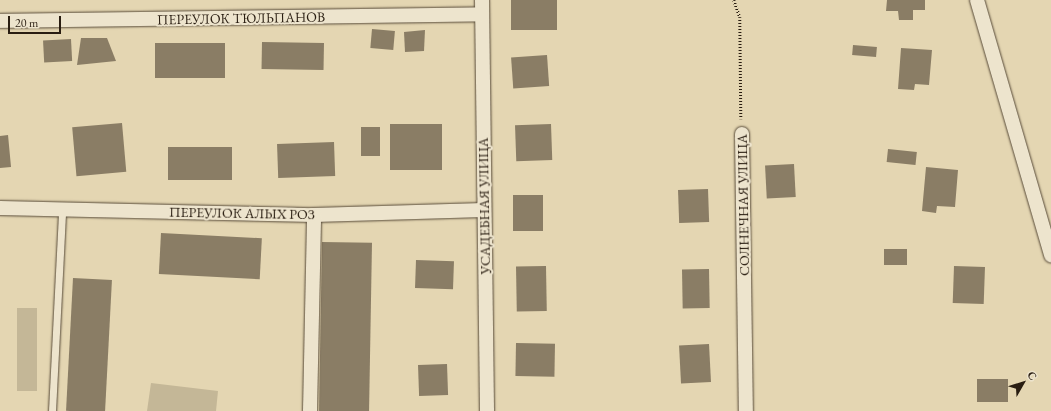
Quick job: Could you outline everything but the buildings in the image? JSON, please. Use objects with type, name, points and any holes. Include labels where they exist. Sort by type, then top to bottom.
[{"type":"street","name":"УСАДЕБНАЯ УЛИЦА","points":[[482,0],[487,411]]},
{"type":"street","points":[[977,0],[1051,255]]},
{"type":"street","name":"ПЕРЕУЛОК ТЮЛЬПАНОВ","points":[[0,21],[482,14]]},
{"type":"street","name":"СОЛНЕЧНАЯ УЛИЦА","points":[[742,134],[746,411]]},
{"type":"street","name":"ПЕРЕУЛОК АЛЫХ РОЗ","points":[[0,208],[62,211],[314,215],[484,210]]},
{"type":"street","points":[[310,411],[314,215]]},
{"type":"lane","points":[[52,411],[62,211]]},
{"type":"path","name":"СОЛНЕЧНАЯ УЛИЦА","points":[[734,0],[740,17],[742,134]]},
{"type":"shaded area","points":[[17,308],[37,308],[37,391],[17,391]]},
{"type":"shaded area","points":[[151,383],[218,391],[216,411],[147,411]]}]
